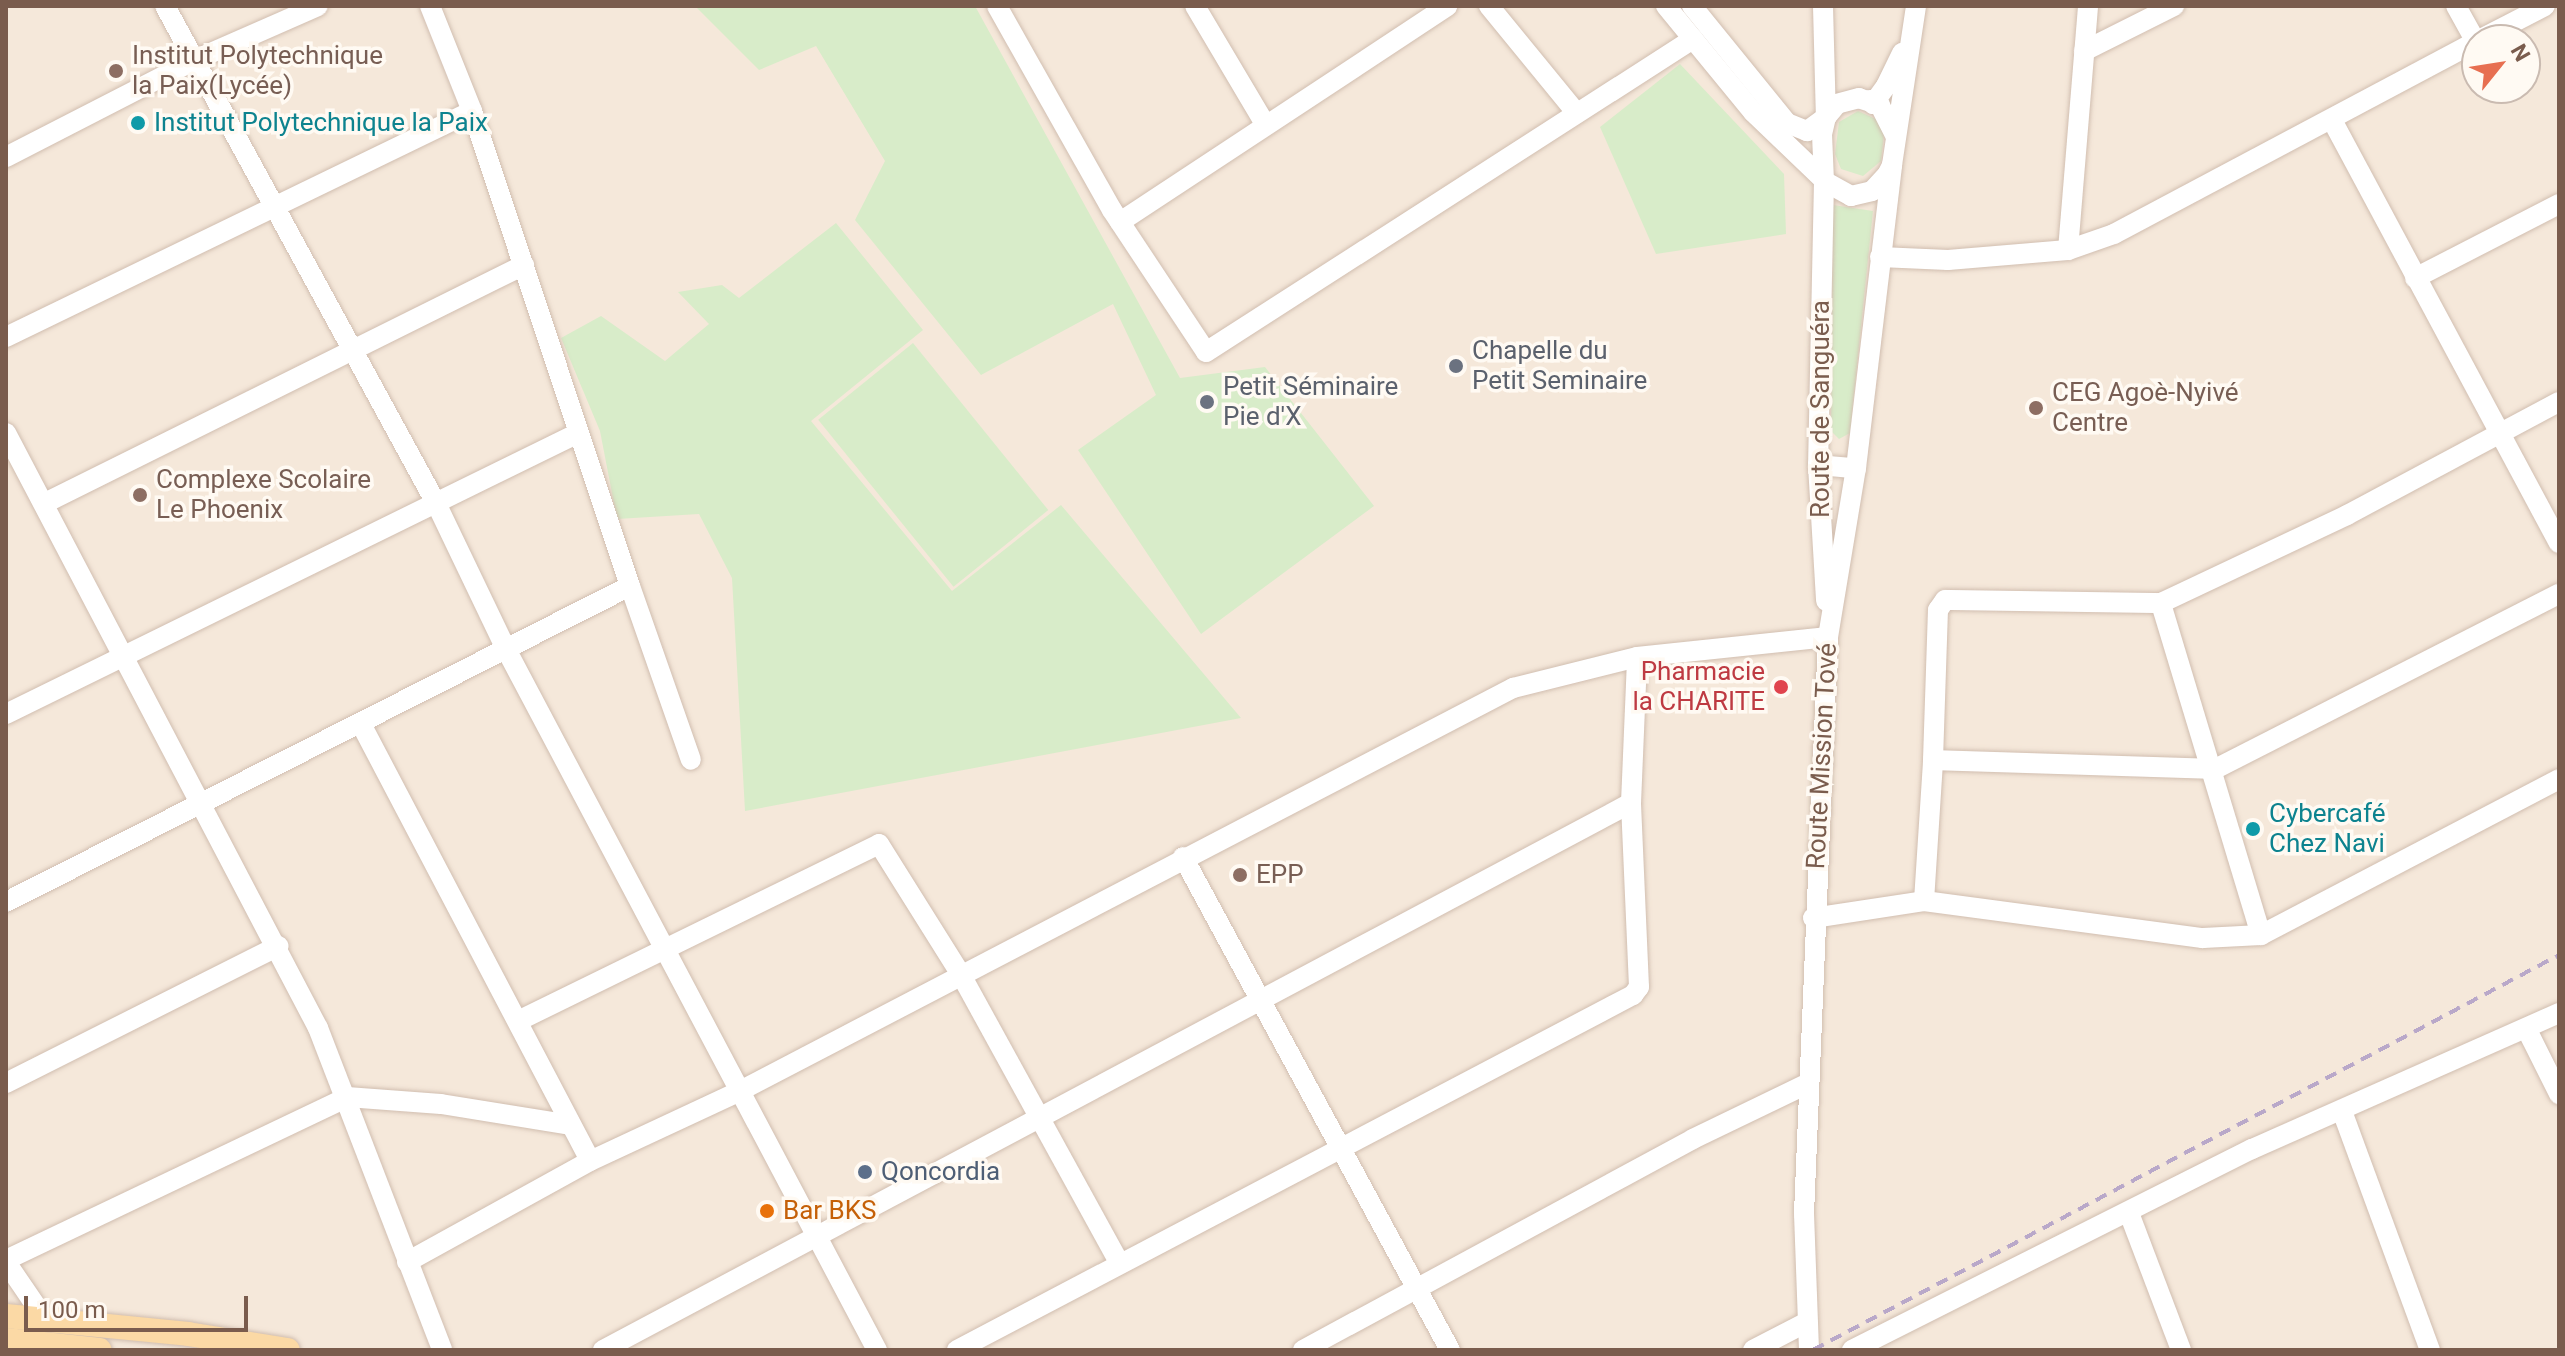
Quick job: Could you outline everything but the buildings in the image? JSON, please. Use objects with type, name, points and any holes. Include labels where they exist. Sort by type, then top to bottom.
[{"type":"main road","points":[[6,1316],[42,1336],[99,1350]]},
{"type":"main road","points":[[6,1340],[42,1336],[288,1350]]},
{"type":"street","points":[[165,6],[436,503],[507,651],[877,1350]]},
{"type":"street","points":[[6,157],[195,60],[318,6]]},
{"type":"street","points":[[430,6],[472,111],[578,433],[691,760]]},
{"type":"street","points":[[997,6],[1120,222],[1198,346],[1213,352],[1575,111],[1693,39]]},
{"type":"street","points":[[1195,6],[1265,124]]},
{"type":"street","points":[[1120,222],[1447,6]]},
{"type":"street","points":[[1489,6],[1575,111]]},
{"type":"street","points":[[1666,6],[1753,112],[1824,180],[1851,196],[1861,194],[1881,184],[1892,165]]},
{"type":"street","points":[[1692,6],[1787,123],[1807,131],[1848,99]]},
{"type":"street","points":[[1895,135],[1916,6]]},
{"type":"street","points":[[2068,250],[2088,6]]},
{"type":"street","points":[[2084,51],[2174,6]]},
{"type":"street","points":[[2456,6],[2467,24]]},
{"type":"street","points":[[2510,24],[2545,6]]},
{"type":"street","points":[[1823,15],[1826,118]]},
{"type":"street","points":[[1823,15],[1839,102],[1848,99],[1870,100],[1888,113],[1895,135]]},
{"type":"street","points":[[1870,100],[1873,104],[1886,86],[1912,31]]},
{"type":"street","points":[[1880,257],[1948,260],[2068,250],[2114,234],[2461,50]]},
{"type":"street","points":[[6,337],[272,204],[472,111]]},
{"type":"street","name":"Route de Sanguéra","points":[[1826,118],[1818,465],[1828,637]]},
{"type":"street","points":[[2332,120],[2559,543]]},
{"type":"street","name":"Route Mission Tové","points":[[1809,1350],[1805,1323],[1807,1084],[1828,637],[1856,468],[1895,135]]},
{"type":"street","points":[[2415,278],[2559,204]]},
{"type":"street","points":[[45,503],[524,265]]},
{"type":"street","points":[[1924,901],[1938,610],[1945,600],[2161,603],[2347,515],[2559,402]]},
{"type":"street","points":[[6,433],[278,946],[347,1097],[442,1350]]},
{"type":"street","points":[[6,714],[578,433]]},
{"type":"street","points":[[1818,465],[1856,468]]},
{"type":"street","points":[[6,902],[507,651],[630,586]]},
{"type":"street","points":[[1933,760],[2215,769],[2559,594]]},
{"type":"street","points":[[2161,603],[2215,769],[2261,935]]},
{"type":"street","points":[[407,1262],[590,1161],[740,1091],[960,973],[1513,688],[1637,657],[1828,637]]},
{"type":"street","points":[[957,1350],[1337,1147],[1633,995],[1639,987],[1631,803],[1637,657]]},
{"type":"street","points":[[361,724],[590,1161]]},
{"type":"street","points":[[1813,918],[1924,901],[2203,938],[2261,935],[2559,779]]},
{"type":"street","points":[[603,1350],[1631,803]]},
{"type":"street","points":[[518,1021],[875,843],[883,846],[960,973],[1119,1262]]},
{"type":"street","points":[[1183,857],[1337,1147],[1450,1350]]},
{"type":"street","points":[[6,1083],[278,946]]},
{"type":"street","points":[[1852,1350],[2129,1213],[2191,1179],[2559,1013]]},
{"type":"street","points":[[2527,1030],[2559,1094]]},
{"type":"street","points":[[1303,1350],[1693,1139],[1807,1084]]},
{"type":"street","points":[[42,1336],[6,1261],[347,1097],[441,1104],[570,1125]]},
{"type":"street","points":[[2342,1111],[2430,1350]]},
{"type":"street","points":[[2129,1213],[2181,1350]]},
{"type":"street","points":[[1753,1350],[1805,1323]]},
{"type":"shaded area","points":[[6,6],[2559,6],[2559,1350],[6,1350]]},
{"type":"green space","points":[[695,6],[975,6],[1180,378],[1265,367],[1374,506],[1201,634],[1078,450],[1156,395],[1113,304],[981,375],[855,220],[885,161],[816,46],[759,70]]},
{"type":"green space","points":[[1680,64],[1784,174],[1786,234],[1656,254],[1600,127]]},
{"type":"green space","points":[[1858,111],[1878,120],[1884,134],[1881,161],[1863,176],[1841,169],[1835,154],[1839,122]]},
{"type":"green space","points":[[1833,205],[1873,211],[1850,433],[1839,439],[1831,431]]},
{"type":"green space","points":[[836,223],[923,330],[811,421],[952,591],[1061,505],[1241,718],[745,811],[732,578],[699,514],[617,519],[600,431],[561,338],[601,316],[665,361],[709,324],[678,292],[722,285],[739,298]]},
{"type":"green space","points":[[913,343],[1048,510],[953,587],[818,420]]},
{"type":"railway","points":[[1813,1350],[2559,955]]},
{"type":"place","name":"Institut Polytechnique la Paix(Lycée)","points":[[116,71]]},
{"type":"place","name":"Institut Polytechnique la Paix","points":[[138,123]]},
{"type":"place","name":"Chapelle du Petit Seminaire","points":[[1456,366]]},
{"type":"place","name":"Petit Séminaire Pie d'X","points":[[1207,402]]},
{"type":"place","name":"CEG Agoè-Nyivé Centre","points":[[2036,408]]},
{"type":"place","name":"Complexe Scolaire Le Phoenix","points":[[140,495]]},
{"type":"place","name":"Pharmacie la CHARITE","points":[[1781,687]]},
{"type":"place","name":"Cybercafé Chez Navi","points":[[2253,829]]},
{"type":"place","name":"EPP","points":[[1240,875]]},
{"type":"place","name":"Qoncordia","points":[[865,1172]]},
{"type":"place","name":"Bar BKS","points":[[767,1211]]}]
